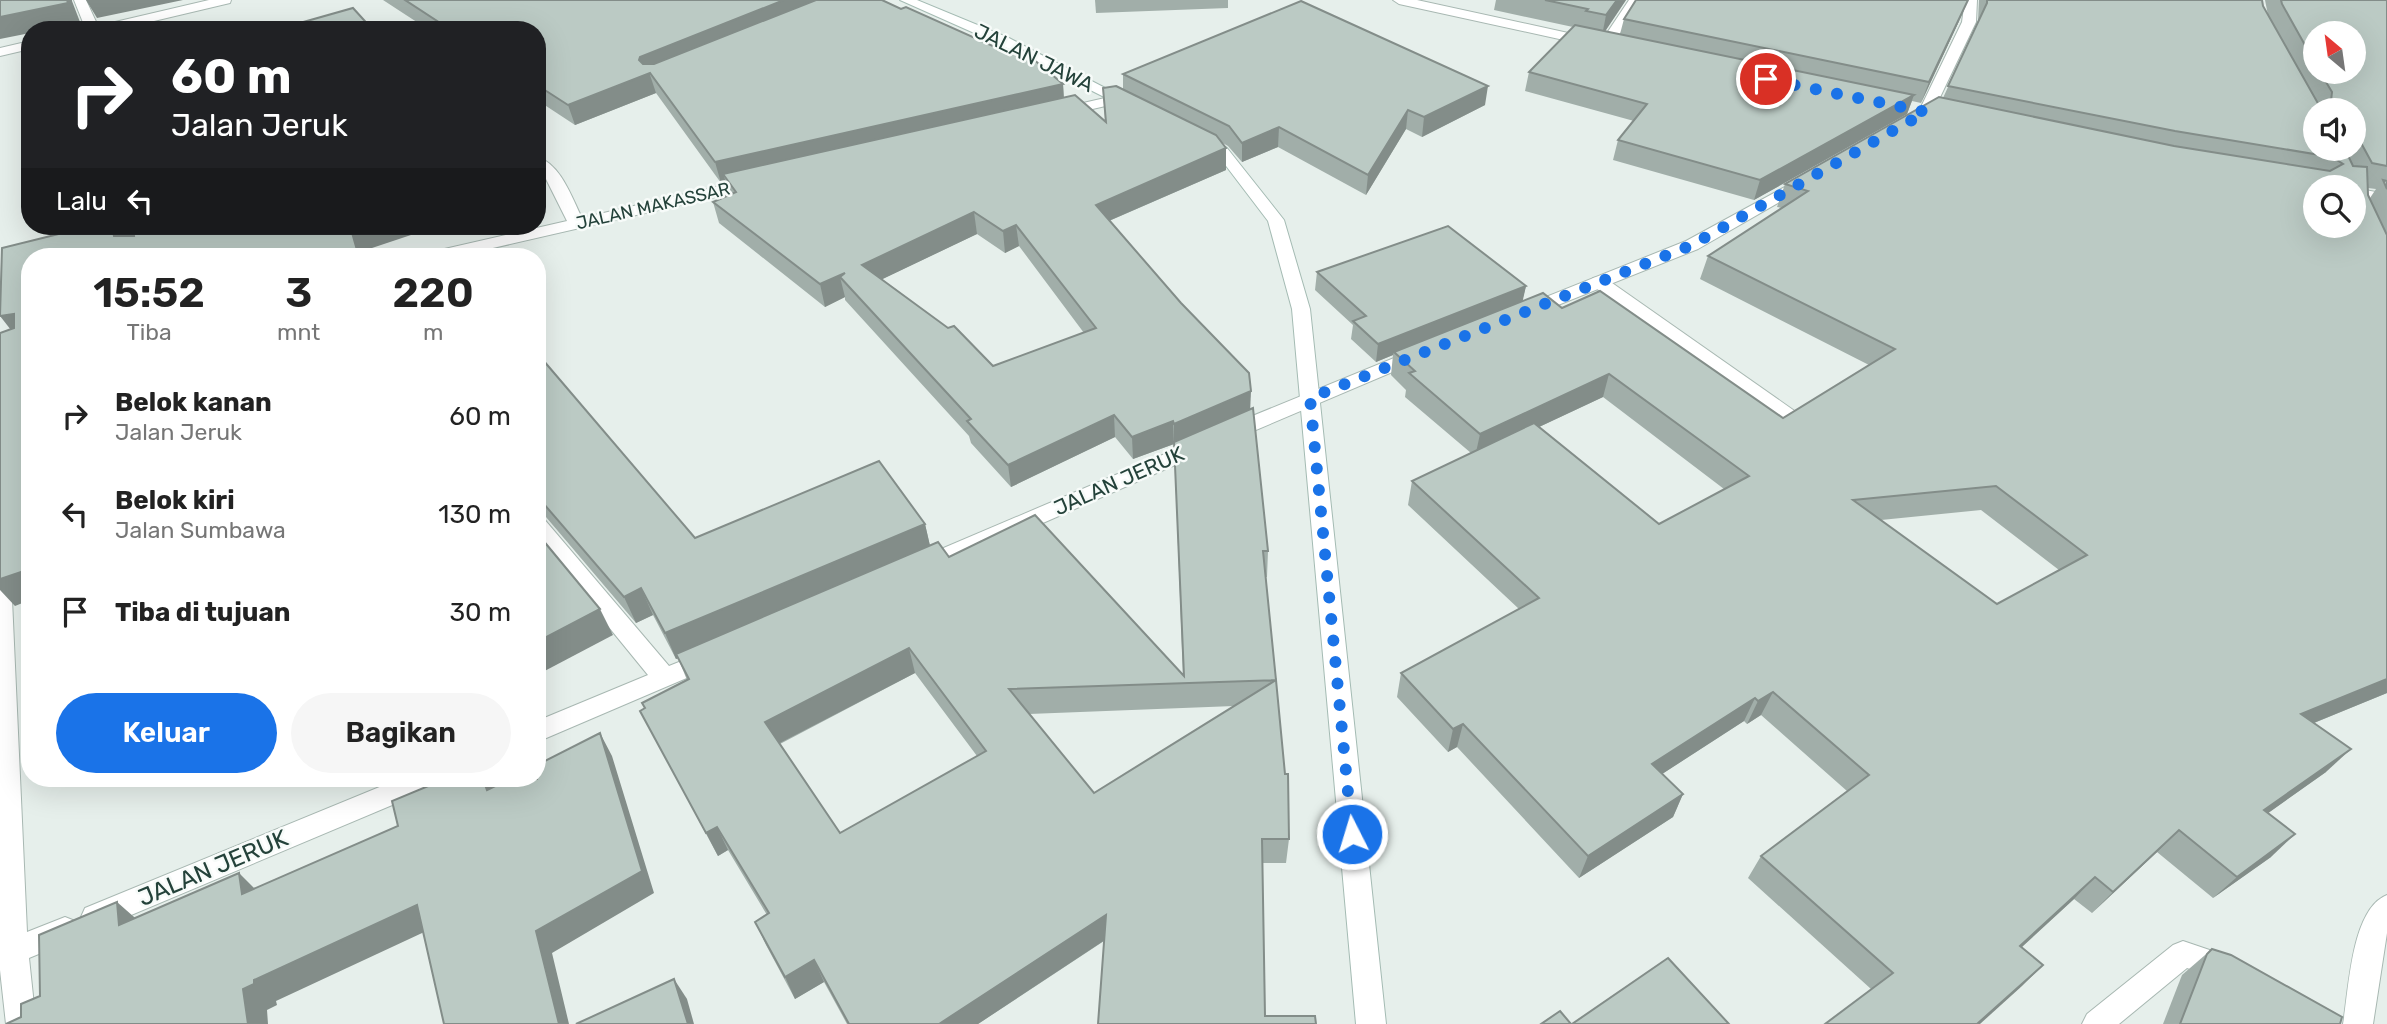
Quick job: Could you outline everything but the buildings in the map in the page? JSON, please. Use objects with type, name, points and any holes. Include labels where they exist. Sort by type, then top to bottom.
[{"type":"street","points":[[80,0],[90,21]]},
{"type":"street","points":[[134,21],[225,0]]},
{"type":"street","name":"JALAN JAWA","points":[[905,0],[1004,41],[1141,111]]},
{"type":"street","points":[[1399,0],[1613,47],[1635,0]]},
{"type":"street","points":[[1891,132],[1933,113],[1969,22],[1971,0]]},
{"type":"street","points":[[0,52],[21,47]]},
{"type":"street","points":[[1051,115],[1118,99]]},
{"type":"street","points":[[1900,106],[1933,113]]},
{"type":"street","points":[[1187,134],[1222,151],[1276,220],[1301,309],[1371,1024]]},
{"type":"street","points":[[546,170],[554,177],[578,224]]},
{"type":"street","points":[[1511,318],[1692,245],[1821,172]]},
{"type":"street","name":"JALAN MAKASSAR","points":[[546,231],[767,180]]},
{"type":"street","points":[[2366,200],[2387,199]]},
{"type":"street","name":"JALAN MAKASSAR","points":[[473,248],[530,235]]},
{"type":"street","points":[[1599,282],[1790,417]]},
{"type":"street","name":"JALAN JERUK","points":[[905,574],[1310,398],[1436,348]]},
{"type":"street","points":[[546,535],[666,678]]},
{"type":"street","points":[[0,577],[7,954],[21,1024]]},
{"type":"street","points":[[546,728],[729,651]]},
{"type":"street","name":"JALAN JERUK","points":[[7,954],[407,787]]},
{"type":"street","points":[[2358,1024],[2372,932],[2387,908]]},
{"type":"street","points":[[2097,1024],[2183,954],[2255,979]]},
{"type":"route","points":[[1352,834],[1310,398],[1692,245],[1926,112],[1766,79]]}]
